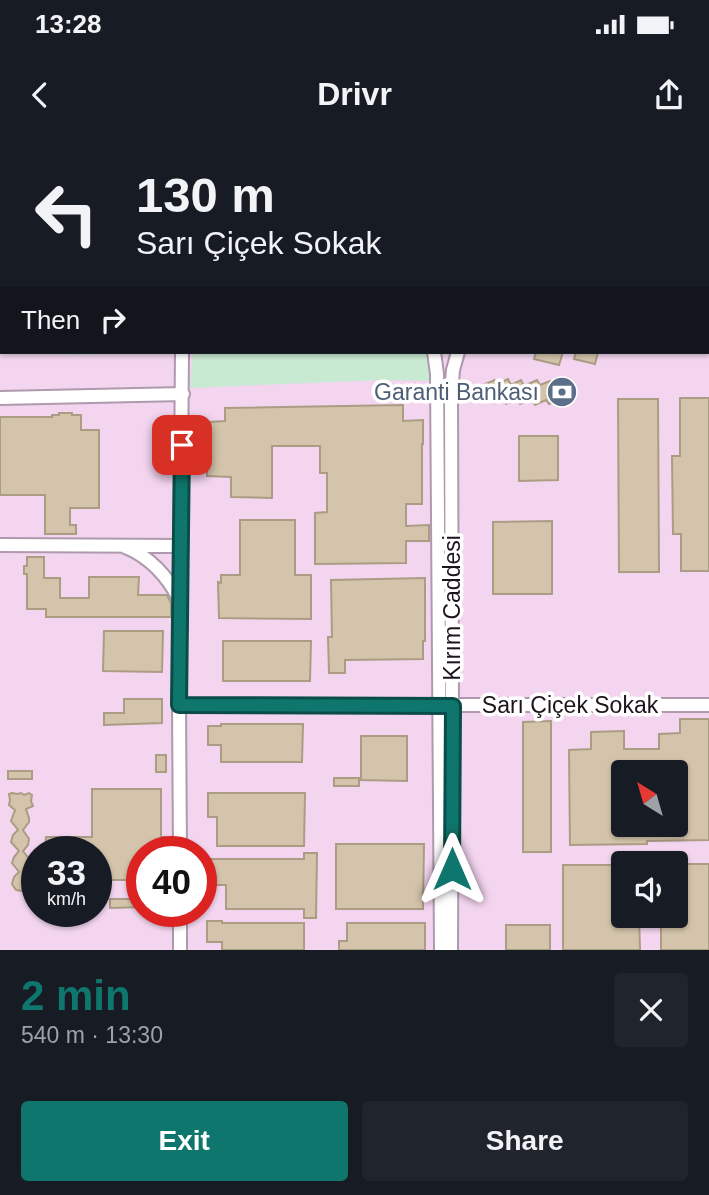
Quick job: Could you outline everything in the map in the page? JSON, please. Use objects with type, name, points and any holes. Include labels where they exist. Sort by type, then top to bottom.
[{"type":"street","points":[[180,836],[182,354]]},
{"type":"street","name":"Kırım Caddesi","points":[[434,354],[437,374],[452,950]]},
{"type":"street","name":"Kırım Caddesi","points":[[441,950],[451,395],[457,354]]},
{"type":"street","points":[[0,398],[183,394]]},
{"type":"street","points":[[0,545],[181,546]]},
{"type":"street","points":[[122,546],[137,553],[156,568],[180,602]]},
{"type":"street","name":"Sarı Çiçek Sokak","points":[[179,705],[709,705]]},
{"type":"street","points":[[180,927],[180,950]]},
{"type":"shaded area","points":[[0,354],[709,354],[709,950],[0,950]]},
{"type":"green space","points":[[40,354],[110,354],[79,355]]},
{"type":"green space","points":[[193,354],[429,354],[435,381],[379,380],[190,388]]},
{"type":"building","points":[[535,354],[562,354],[559,365],[534,359]]},
{"type":"building","points":[[575,354],[598,354],[595,364],[574,359]]},
{"type":"building","points":[[508,379],[511,385],[521,380],[524,386],[537,380],[540,385],[550,381],[552,385],[563,380],[572,400],[561,405],[559,400],[549,404],[546,400],[535,405],[532,398],[520,404],[517,399],[506,404],[504,399],[494,403],[485,384],[495,380],[497,384]]},
{"type":"building","points":[[680,398],[709,398],[709,571],[681,571],[681,534],[673,534],[672,456],[680,456]]},
{"type":"building","points":[[618,399],[658,399],[659,572],[619,572]]},
{"type":"building","points":[[403,405],[403,421],[423,420],[422,504],[406,504],[406,526],[429,525],[429,541],[406,541],[406,563],[315,564],[315,513],[327,512],[327,473],[320,473],[320,446],[272,446],[272,498],[231,497],[231,477],[207,476],[210,422],[225,421],[225,408]]},
{"type":"building","points":[[59,413],[81,415],[81,430],[99,430],[99,508],[70,508],[70,525],[76,525],[76,534],[45,534],[45,495],[0,495],[0,417],[52,417]]},
{"type":"building","points":[[519,436],[558,436],[558,480],[519,481]]},
{"type":"building","points":[[240,520],[295,520],[295,575],[311,575],[311,619],[219,618],[218,582],[221,583],[221,575],[240,575]]},
{"type":"building","points":[[552,521],[552,594],[493,594],[493,522]]},
{"type":"building","points":[[27,557],[44,557],[44,578],[60,578],[60,598],[89,598],[89,577],[139,577],[138,595],[167,595],[171,603],[171,617],[46,617],[46,609],[27,609],[27,574],[24,574],[24,566],[27,566]]},
{"type":"building","points":[[425,578],[423,659],[345,660],[345,673],[329,673],[328,637],[332,637],[331,580]]},
{"type":"building","points":[[104,631],[163,631],[162,672],[103,671]]},
{"type":"building","points":[[223,641],[311,641],[310,681],[223,681]]},
{"type":"building","points":[[124,699],[162,699],[162,723],[104,725],[104,713],[124,713]]},
{"type":"building","points":[[680,719],[709,719],[709,840],[570,845],[569,750],[591,749],[591,732],[624,731],[624,749],[659,749],[659,734],[680,733]]},
{"type":"building","points":[[551,721],[551,852],[523,852],[523,722]]},
{"type":"building","points":[[303,724],[302,762],[221,762],[221,745],[208,745],[208,726]]},
{"type":"building","points":[[361,736],[407,736],[407,781],[361,780]]},
{"type":"building","points":[[156,755],[166,755],[166,772],[156,772]]},
{"type":"building","points":[[8,771],[32,771],[32,779],[8,779]]},
{"type":"building","points":[[334,778],[359,778],[359,786],[334,786]]},
{"type":"building","points":[[92,789],[161,789],[161,836],[126,836],[126,880],[112,880],[112,836],[92,836]]},
{"type":"building","points":[[208,793],[305,793],[304,846],[217,846],[217,817],[208,817]]},
{"type":"building","points":[[9,794],[32,795],[33,806],[26,809],[29,822],[23,830],[27,836],[21,836],[21,891],[16,890],[12,884],[19,872],[12,863],[19,851],[11,842],[18,830],[11,821],[15,810],[9,805]]},
{"type":"building","points":[[336,844],[424,844],[423,909],[336,909]]},
{"type":"building","points":[[304,853],[317,853],[316,918],[304,918],[304,909],[226,909],[226,885],[217,885],[217,859],[304,859]]},
{"type":"building","points":[[688,864],[709,864],[709,950],[661,950],[661,928],[688,928]]},
{"type":"building","points":[[563,865],[611,865],[611,928],[639,928],[640,950],[563,950]]},
{"type":"building","points":[[112,899],[126,899],[126,908],[112,908]]},
{"type":"building","points":[[217,921],[304,923],[304,950],[222,950],[222,942],[207,942],[207,927],[217,927]]},
{"type":"building","points":[[347,923],[425,923],[425,950],[339,950],[339,941],[347,941]]},
{"type":"building","points":[[506,925],[550,925],[550,950],[506,950]]},
{"type":"place","name":"Garanti Bankası","points":[[562,392]]},
{"type":"route","points":[[182,445],[179,705],[453,706],[452,869]]}]
